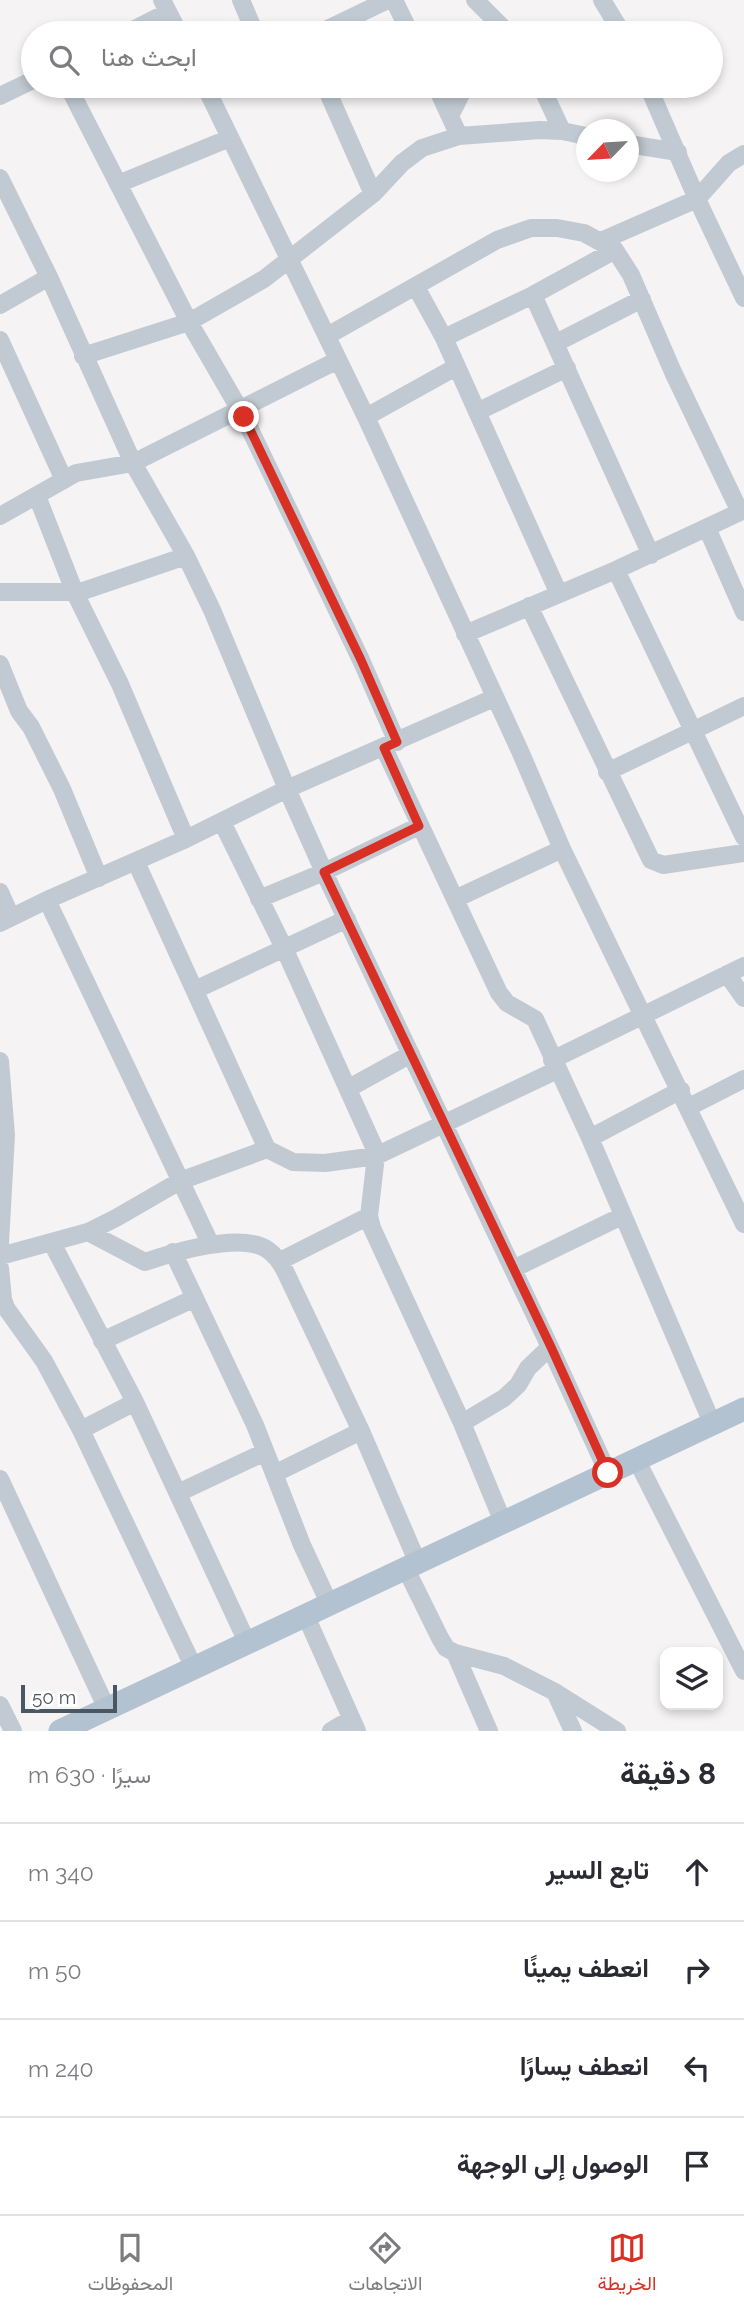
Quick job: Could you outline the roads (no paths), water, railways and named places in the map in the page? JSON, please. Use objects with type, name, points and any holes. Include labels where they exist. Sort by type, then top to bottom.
[{"type":"main road","points":[[64,1730],[744,1409]]},
{"type":"street","points":[[241,0],[251,21]]},
{"type":"street","points":[[337,21],[358,7],[388,0]]},
{"type":"street","points":[[394,0],[404,21]]},
{"type":"street","points":[[475,0],[493,21]]},
{"type":"street","points":[[602,0],[615,21]]},
{"type":"street","points":[[144,21],[165,6]]},
{"type":"street","points":[[0,96],[21,86]]},
{"type":"street","points":[[74,98],[189,322],[240,409],[361,660],[419,826],[499,993],[508,1003],[535,1019],[590,1138],[712,1423]]},
{"type":"street","points":[[216,98],[230,138],[366,417],[562,849],[744,1224]]},
{"type":"street","points":[[330,98],[373,194]]},
{"type":"street","points":[[442,98],[459,136]]},
{"type":"street","points":[[450,116],[459,98]]},
{"type":"street","points":[[547,98],[562,131]]},
{"type":"street","points":[[653,98],[744,298]]},
{"type":"street","points":[[83,356],[189,322],[264,279],[373,194],[402,163],[422,148],[459,136],[540,130],[576,134]]},
{"type":"street","points":[[118,184],[230,138]]},
{"type":"street","points":[[639,146],[678,152]]},
{"type":"street","points":[[444,338],[533,295],[608,246],[697,199],[729,163],[744,154]]},
{"type":"street","points":[[0,178],[49,277],[133,463],[186,556],[212,610],[286,789],[324,872],[551,1347],[608,1473]]},
{"type":"street","points":[[327,336],[497,240],[531,228],[584,233],[608,246],[632,275],[673,372],[742,511],[651,555],[465,634]]},
{"type":"street","points":[[0,305],[49,277]]},
{"type":"street","points":[[415,287],[444,338],[558,594]]},
{"type":"street","points":[[533,295],[651,555]]},
{"type":"street","points":[[556,343],[642,299]]},
{"type":"street","points":[[0,340],[64,480]]},
{"type":"street","points":[[0,516],[85,471],[133,463],[338,360]]},
{"type":"street","points":[[366,417],[456,367]]},
{"type":"street","points":[[477,412],[567,369]]},
{"type":"street","points":[[37,496],[75,593],[120,684],[186,839]]},
{"type":"street","points":[[708,528],[744,611]]},
{"type":"street","points":[[0,592],[75,593],[186,556]]},
{"type":"street","points":[[616,570],[744,837]]},
{"type":"street","points":[[529,606],[648,856],[655,863],[663,864],[744,853]]},
{"type":"street","points":[[0,664],[13,699],[62,789],[99,878]]},
{"type":"street","points":[[0,892],[6,920],[186,839],[286,789],[494,698]]},
{"type":"street","points":[[607,772],[744,706]]},
{"type":"street","points":[[222,822],[284,948],[374,1147],[376,1156],[369,1216],[381,1250],[462,1423],[503,1522]]},
{"type":"street","points":[[259,899],[324,872],[419,826]]},
{"type":"street","points":[[455,899],[562,849]]},
{"type":"street","points":[[136,862],[267,1149],[293,1162],[325,1163],[376,1156],[555,1065],[643,1015],[736,970],[744,998]]},
{"type":"street","points":[[47,900],[211,1245]]},
{"type":"street","points":[[195,990],[346,919]]},
{"type":"street","points":[[349,1088],[411,1054]]},
{"type":"street","points":[[0,1061],[6,1135],[0,1243]]},
{"type":"street","points":[[689,1107],[744,1079]]},
{"type":"street","points":[[590,1138],[681,1090]]},
{"type":"street","points":[[0,1256],[88,1232],[180,1181],[267,1149]]},
{"type":"street","points":[[280,1261],[369,1216]]},
{"type":"street","points":[[513,1269],[622,1216]]},
{"type":"street","points":[[88,1232],[142,1262],[173,1252],[211,1245],[251,1243],[269,1250],[280,1261],[361,1431],[446,1648],[455,1654],[504,1666],[555,1692],[617,1731]]},
{"type":"street","points":[[52,1243],[135,1402],[247,1642]]},
{"type":"street","points":[[173,1252],[265,1452],[302,1545],[329,1603]]},
{"type":"street","points":[[0,1268],[6,1308],[44,1361],[81,1430],[194,1668]]},
{"type":"street","points":[[103,1341],[195,1298]]},
{"type":"street","points":[[462,1423],[504,1398],[518,1385],[528,1368],[551,1347]]},
{"type":"street","points":[[81,1430],[135,1402]]},
{"type":"street","points":[[274,1474],[361,1431]]},
{"type":"street","points":[[178,1493],[265,1452]]},
{"type":"street","points":[[636,1459],[744,1671]]},
{"type":"street","points":[[0,1479],[107,1709]]},
{"type":"street","points":[[305,1614],[354,1725],[331,1731]]},
{"type":"street","points":[[455,1654],[489,1731]]},
{"type":"street","points":[[555,1692],[573,1731]]},
{"type":"street","points":[[0,1705],[13,1731]]}]
